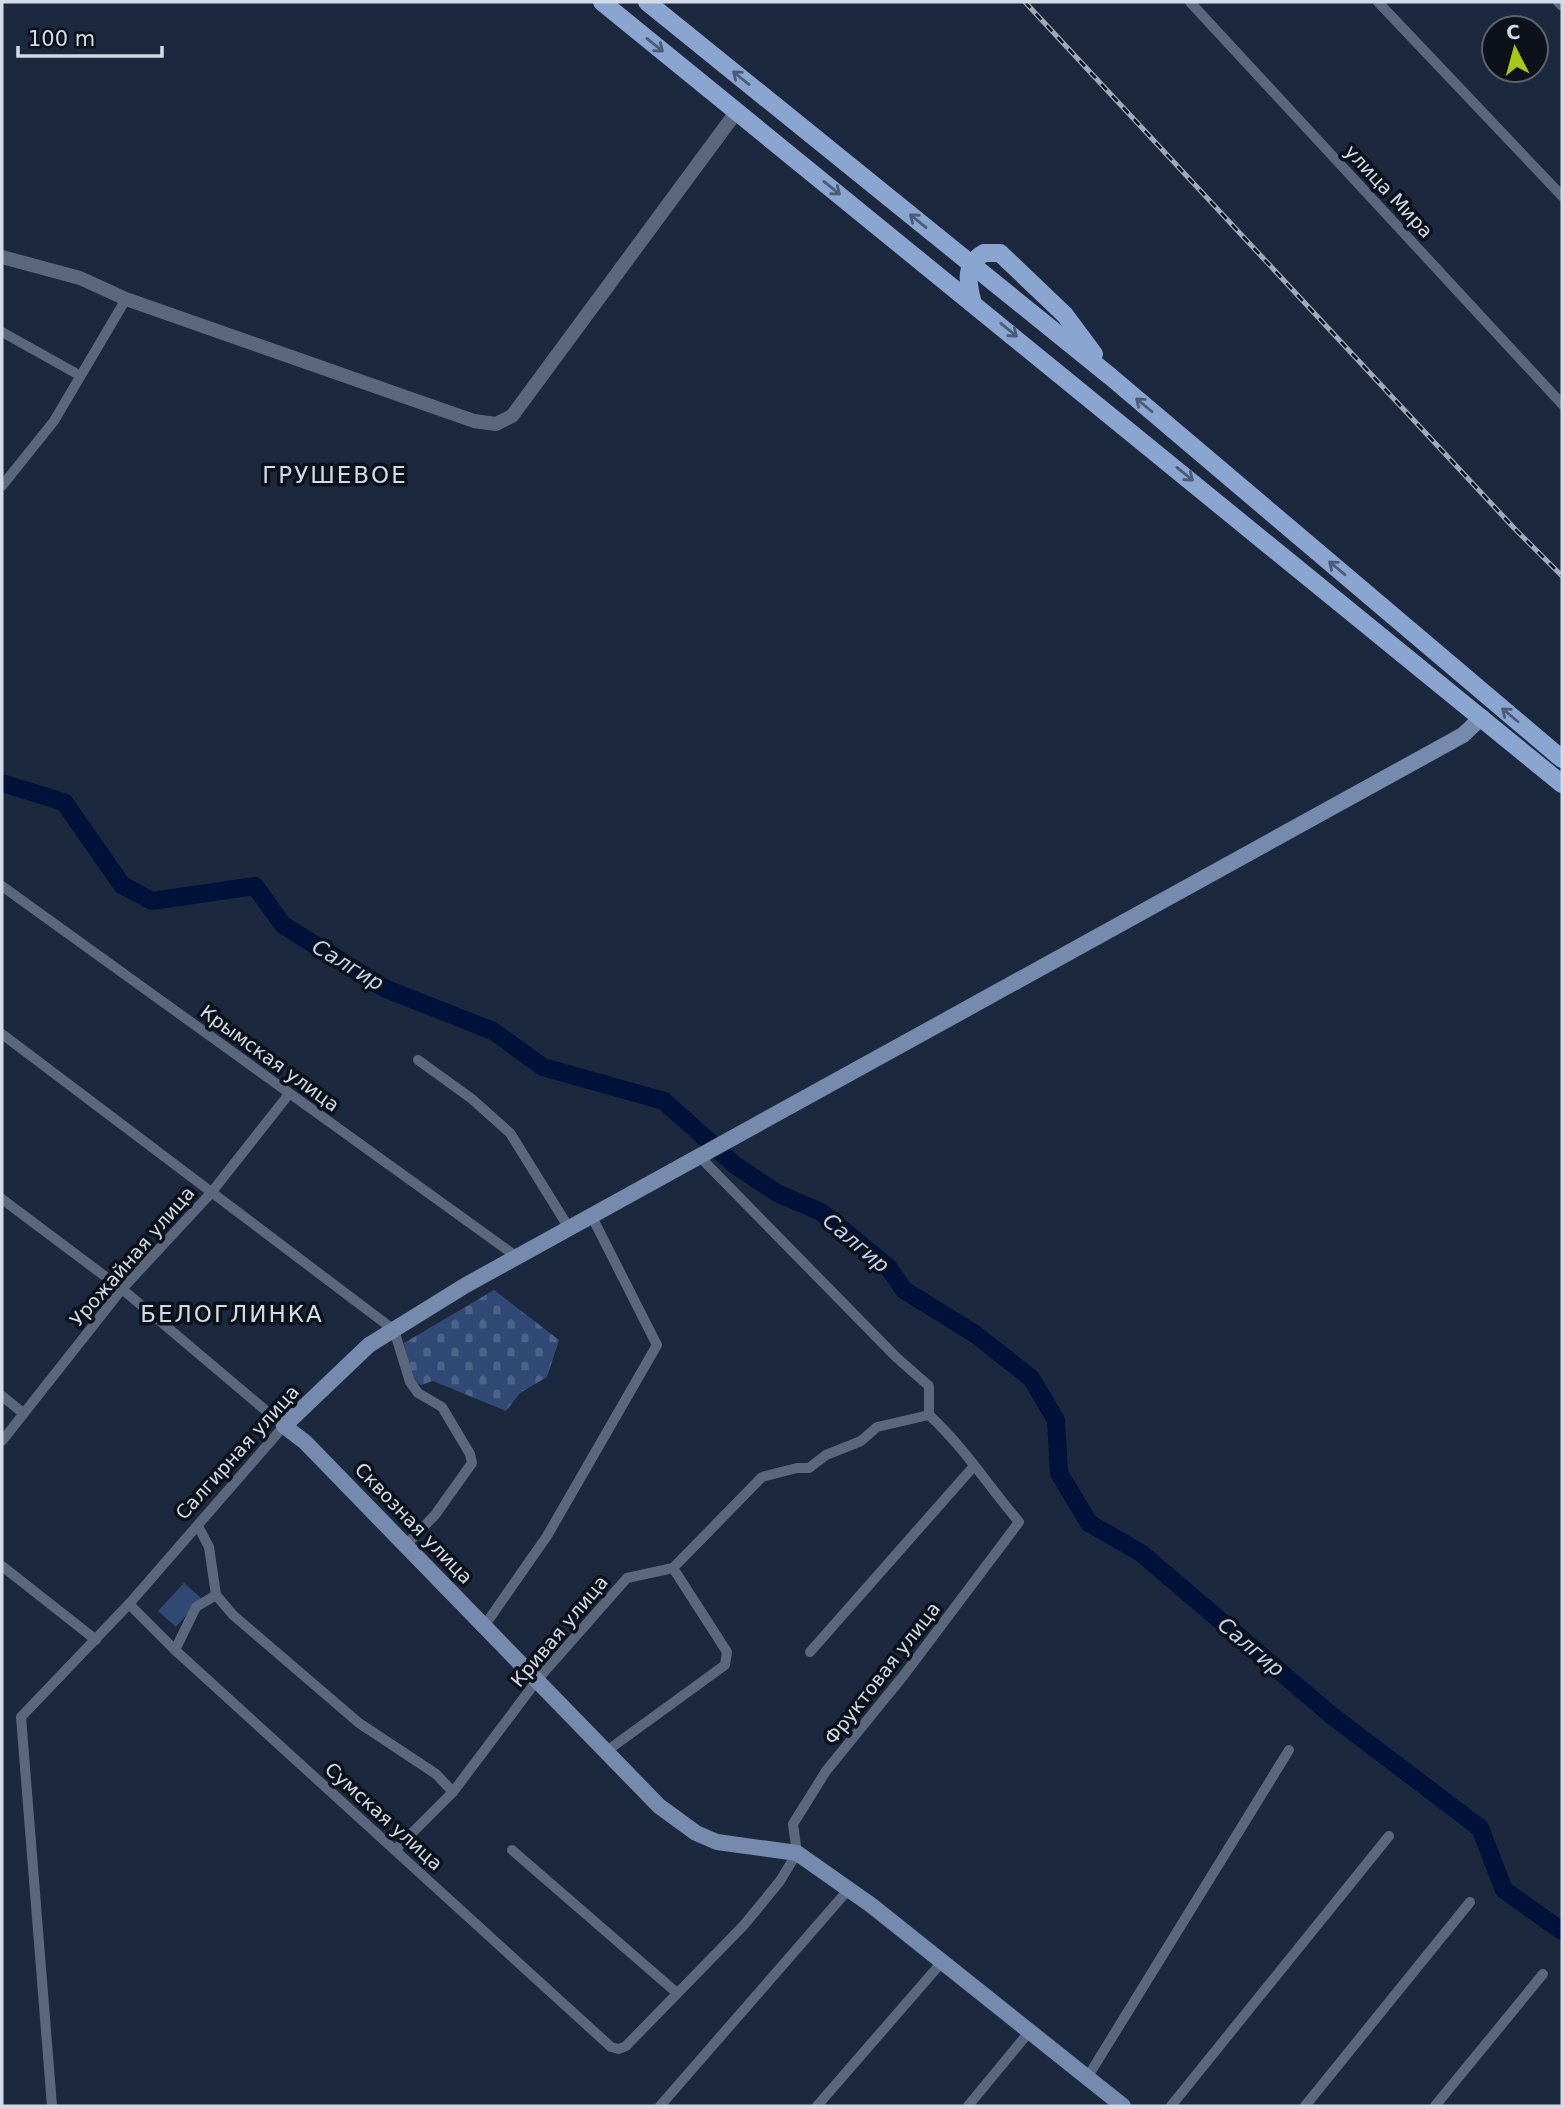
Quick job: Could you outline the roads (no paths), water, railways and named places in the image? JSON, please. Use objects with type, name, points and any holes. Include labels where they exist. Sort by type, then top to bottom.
[{"type":"main road","points":[[602,2],[972,300],[1562,784]]},
{"type":"main road","points":[[648,2],[950,247],[975,260],[1562,759]]},
{"type":"main road","points":[[972,300],[967,282],[975,260],[996,252],[1009,259],[1065,315],[1111,377]]},
{"type":"main road","name":"Салгирная улица","points":[[284,1426],[369,1345],[517,1257],[1462,735],[1482,717]]},
{"type":"main road","name":"Сквозная улица","points":[[284,1426],[305,1442],[608,1750],[659,1806],[696,1833],[736,1847],[797,1853]]},
{"type":"main road","points":[[797,1853],[942,1962],[1118,2105]]},
{"type":"street","name":"улица Мира","points":[[1190,2],[1562,404]]},
{"type":"street","points":[[1378,2],[1562,196]]},
{"type":"street","points":[[1558,2],[1562,6]]},
{"type":"street","points":[[2,257],[79,278],[126,299],[474,421],[504,422],[512,416],[737,111]]},
{"type":"street","points":[[3,480],[54,421],[126,299]]},
{"type":"street","points":[[2,331],[79,375]]},
{"type":"street","name":"Крымская улица","points":[[2,886],[517,1257]]},
{"type":"street","points":[[2,1034],[394,1330],[410,1381],[418,1393],[442,1408],[470,1454],[472,1464],[435,1515],[406,1545]]},
{"type":"street","points":[[418,1060],[472,1099],[510,1133],[569,1228]]},
{"type":"street","name":"Урожайная улица","points":[[2,1441],[122,1289],[211,1193],[289,1094]]},
{"type":"street","points":[[700,1154],[896,1357],[929,1386],[929,1415],[955,1438],[974,1466],[810,1652]]},
{"type":"street","name":"Сквозная улица","points":[[2,1199],[122,1289],[284,1426]]},
{"type":"street","points":[[485,1625],[547,1536],[657,1345],[591,1215]]},
{"type":"street","points":[[2,1396],[23,1413]]},
{"type":"street","points":[[608,1750],[725,1665],[728,1659],[727,1652],[673,1568],[762,1477],[797,1468],[809,1468],[826,1455],[861,1441],[877,1427],[929,1415]]},
{"type":"street","name":"Салгирная улица","points":[[52,2106],[21,1717],[96,1640],[284,1426]]},
{"type":"street","name":"Фруктовая улица","points":[[797,1853],[793,1824],[827,1771],[904,1675],[1019,1522],[974,1466]]},
{"type":"street","points":[[198,1526],[209,1547],[216,1595],[233,1615],[359,1723],[436,1774],[453,1792]]},
{"type":"street","points":[[2,1566],[96,1640]]},
{"type":"street","name":"Кривая улица","points":[[395,1850],[453,1792],[538,1679],[627,1578],[673,1568]]},
{"type":"street","points":[[175,1650],[196,1607],[216,1595]]},
{"type":"street","name":"Сумская улица","points":[[128,1604],[175,1650],[611,2047],[619,2049],[626,2046],[677,1993]]},
{"type":"street","points":[[1087,2078],[1289,1751]]},
{"type":"street","points":[[1171,2106],[1389,1836]]},
{"type":"street","points":[[512,1850],[677,1993],[744,1925],[780,1881],[797,1853]]},
{"type":"street","points":[[660,2106],[848,1890]]},
{"type":"street","points":[[1305,2106],[1470,1902]]},
{"type":"street","points":[[817,2106],[942,1962]]},
{"type":"street","points":[[1435,2106],[1543,1974]]},
{"type":"street","points":[[968,2106],[1030,2032]]},
{"type":"waterway","name":"Салгир","points":[[2,783],[64,802],[122,885],[152,901],[255,886],[283,925],[386,989],[493,1031],[543,1067],[664,1101],[735,1165],[777,1193],[821,1212],[888,1267],[904,1290],[975,1334],[1031,1378],[1056,1420],[1059,1473],[1089,1523],[1141,1553],[1331,1715],[1480,1828],[1504,1890],[1562,1931]]},
{"type":"railway","points":[[1025,2],[1514,528],[1562,576]]},
{"type":"district","name":"ГРУШЕВОЕ","points":[[335,475]]},
{"type":"district","name":"БЕЛОГЛИНКА","points":[[232,1314]]}]
